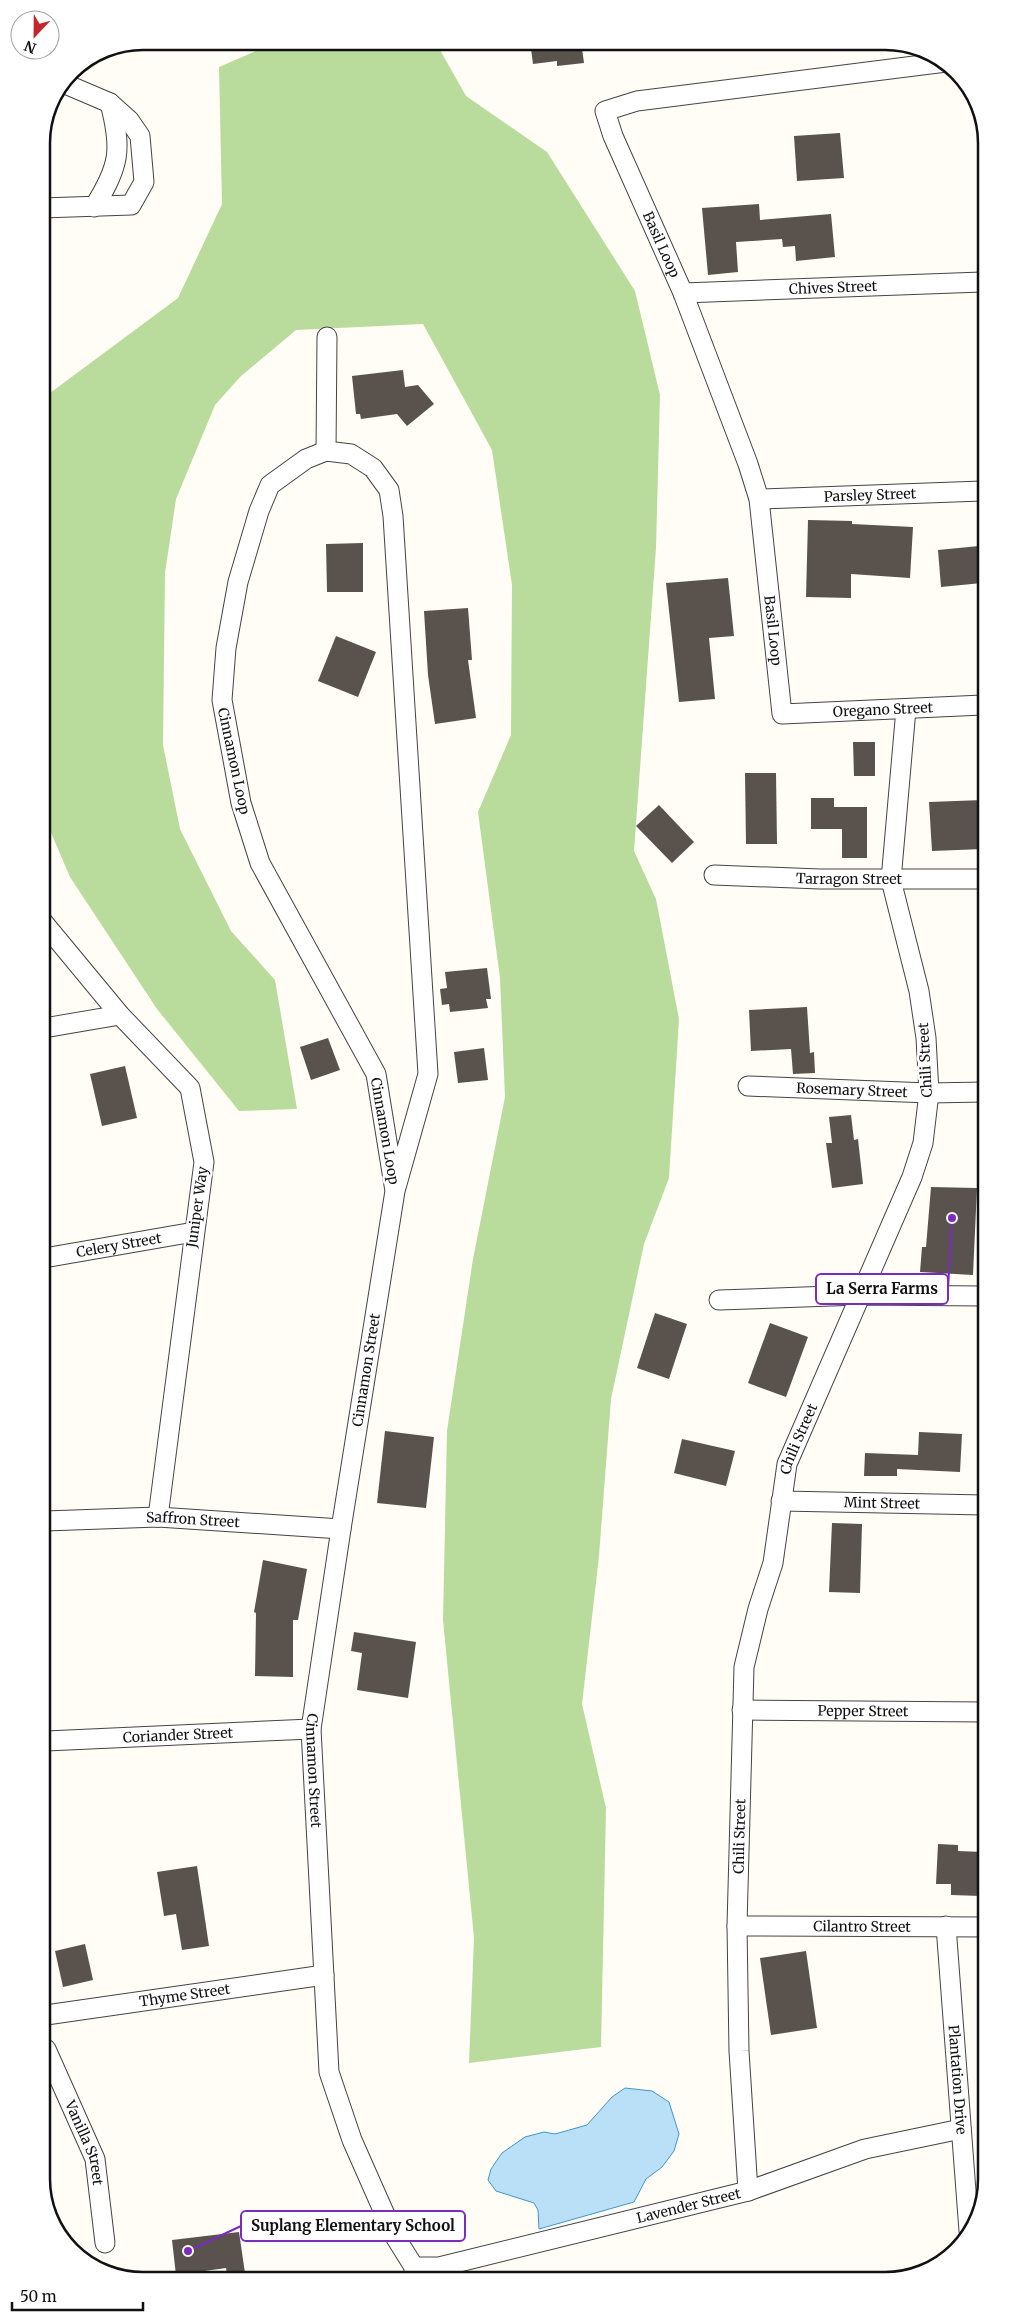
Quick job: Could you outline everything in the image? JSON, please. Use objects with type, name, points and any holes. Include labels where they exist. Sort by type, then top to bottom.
[{"type":"street","name":"Basil Loop","points":[[782,714],[759,499],[683,293],[613,136],[605,111],[637,101],[934,63]]},
{"type":"street","points":[[50,208],[131,204],[144,182],[140,136],[129,120],[110,103],[70,86]]},
{"type":"street","points":[[94,207],[107,187],[115,168],[118,136],[110,103]]},
{"type":"street","name":"Chives Street","points":[[683,293],[978,282]]},
{"type":"street","points":[[326,451],[327,337]]},
{"type":"street","name":"Cinnamon Loop","points":[[326,451],[351,454],[373,468],[389,490],[393,516],[428,1074],[395,1191],[376,1074],[260,863],[242,803],[222,700],[226,648],[238,582],[259,510],[270,485],[306,459],[326,451]]},
{"type":"street","name":"Parsley Street","points":[[759,499],[978,491]]},
{"type":"street","name":"Oregano Street","points":[[782,714],[978,705]]},
{"type":"street","name":"Chili Street","points":[[748,2191],[739,2051],[737,1926],[744,1667],[758,1609],[773,1563],[787,1464],[912,1177],[923,1143],[929,1093],[926,1038],[919,991],[891,880],[906,709]]},
{"type":"street","name":"Tarragon Street","points":[[714,875],[891,880],[978,879]]},
{"type":"street","name":"Juniper Way","points":[[50,929],[120,1015],[190,1088],[204,1162],[158,1517]]},
{"type":"street","points":[[50,1027],[120,1015]]},
{"type":"street","name":"Rosemary Street","points":[[748,1086],[929,1093],[978,1092]]},
{"type":"street","name":"Cinnamon Street","points":[[395,1191],[311,1729],[329,2072],[352,2140],[394,2235],[413,2272]]},
{"type":"street","name":"Celery Street","points":[[50,1257],[194,1232]]},
{"type":"street","points":[[719,1300],[859,1295],[978,1296]]},
{"type":"street","name":"Mint Street","points":[[781,1501],[978,1505]]},
{"type":"street","name":"Saffron Street","points":[[50,1521],[158,1517],[341,1530]]},
{"type":"street","name":"Pepper Street","points":[[742,1710],[978,1712]]},
{"type":"street","name":"Coriander Street","points":[[50,1741],[311,1729]]},
{"type":"street","name":"Cilantro Street","points":[[737,1926],[978,1927]]},
{"type":"street","name":"Plantation Drive","points":[[946,1926],[968,2220]]},
{"type":"street","name":"Thyme Street","points":[[50,2013],[324,1975]]},
{"type":"street","name":"Vanilla Street","points":[[50,2058],[96,2159],[105,2243]]},
{"type":"street","name":"Lavender Street","points":[[418,2272],[748,2191],[865,2149],[961,2129]]},
{"type":"green space","points":[[258,50],[440,50],[466,96],[547,152],[635,291],[660,395],[656,548],[634,851],[656,899],[679,1019],[669,1178],[644,1244],[611,1399],[599,1556],[582,1704],[606,1808],[601,2047],[469,2063],[474,1938],[443,1620],[447,1431],[473,1259],[505,1097],[500,978],[478,812],[511,735],[512,585],[492,450],[423,324],[296,330],[241,376],[215,405],[176,499],[165,573],[163,745],[180,829],[231,931],[275,980],[297,1109],[239,1111],[157,1009],[70,877],[50,830],[50,393],[178,298],[222,204],[219,67]]},
{"type":"water","points":[[625,2088],[652,2091],[669,2102],[679,2134],[674,2151],[662,2167],[646,2179],[634,2202],[539,2229],[538,2210],[534,2203],[496,2191],[488,2180],[491,2169],[502,2153],[525,2137],[544,2132],[555,2134],[587,2125],[612,2097]]},
{"type":"building","points":[[531,50],[582,50],[584,63],[557,66],[557,61],[533,64]]},
{"type":"building","points":[[840,133],[844,178],[797,181],[794,136]]},
{"type":"building","points":[[759,204],[760,220],[831,214],[835,257],[796,261],[795,246],[783,247],[782,239],[736,242],[738,272],[708,275],[702,208]]},
{"type":"building","points":[[403,370],[405,387],[418,385],[434,404],[407,426],[397,414],[361,419],[360,414],[356,414],[352,376]]},
{"type":"building","points":[[808,520],[852,521],[852,524],[913,527],[910,578],[851,574],[851,598],[806,597]]},
{"type":"building","points":[[363,543],[363,592],[327,592],[326,544]]},
{"type":"building","points":[[978,546],[978,583],[941,587],[938,550]]},
{"type":"building","points":[[728,578],[734,636],[709,638],[715,699],[679,702],[666,583]]},
{"type":"building","points":[[468,608],[472,660],[468,660],[476,718],[435,724],[428,675],[424,611]]},
{"type":"building","points":[[336,636],[376,652],[358,697],[318,681]]},
{"type":"building","points":[[853,742],[875,742],[875,776],[854,776]]},
{"type":"building","points":[[745,773],[776,773],[777,844],[746,844]]},
{"type":"building","points":[[811,798],[834,798],[834,807],[867,807],[867,858],[842,858],[842,829],[811,829]]},
{"type":"building","points":[[978,800],[978,849],[932,851],[929,802]]},
{"type":"building","points":[[659,805],[694,842],[672,863],[636,826]]},
{"type":"building","points":[[487,968],[491,999],[486,999],[488,1008],[450,1012],[449,1004],[442,1005],[440,989],[447,988],[445,972]]},
{"type":"building","points":[[807,1007],[810,1053],[814,1052],[815,1073],[793,1074],[791,1049],[751,1051],[749,1010]]},
{"type":"building","points":[[328,1038],[340,1070],[311,1080],[300,1047]]},
{"type":"building","points":[[484,1048],[488,1080],[458,1083],[454,1052]]},
{"type":"building","points":[[125,1066],[137,1118],[102,1126],[90,1074]]},
{"type":"building","points":[[851,1115],[854,1140],[858,1139],[863,1184],[832,1188],[826,1143],[832,1143],[829,1117]]},
{"type":"building","points":[[931,1187],[977,1188],[973,1275],[920,1272],[922,1247],[926,1247]]},
{"type":"building","points":[[655,1313],[687,1324],[669,1379],[637,1368]]},
{"type":"building","points":[[770,1323],[808,1337],[786,1397],[748,1383]]},
{"type":"building","points":[[385,1431],[434,1437],[426,1508],[377,1503]]},
{"type":"building","points":[[919,1432],[962,1434],[960,1472],[897,1469],[897,1476],[864,1476],[865,1453],[918,1455]]},
{"type":"building","points":[[682,1439],[735,1451],[726,1486],[674,1473]]},
{"type":"building","points":[[832,1523],[862,1524],[860,1593],[829,1592]]},
{"type":"building","points":[[263,1560],[307,1569],[298,1620],[293,1620],[293,1677],[255,1676],[256,1613],[254,1612]]},
{"type":"building","points":[[354,1632],[416,1642],[408,1698],[357,1690],[362,1653],[351,1651]]},
{"type":"building","points":[[938,1844],[958,1845],[958,1851],[978,1852],[978,1896],[951,1895],[951,1884],[936,1884]]},
{"type":"building","points":[[197,1866],[209,1946],[182,1950],[176,1914],[164,1916],[157,1872]]},
{"type":"building","points":[[85,1944],[93,1980],[63,1987],[55,1951]]},
{"type":"building","points":[[806,1951],[817,2028],[771,2035],[760,1958]]},
{"type":"building","points":[[239,2232],[245,2272],[227,2272],[226,2268],[197,2272],[176,2272],[172,2240]]},
{"type":"place","name":"La Serra Farms","points":[[952,1218]]},
{"type":"place","name":"Suplang Elementary School","points":[[188,2251]]}]
